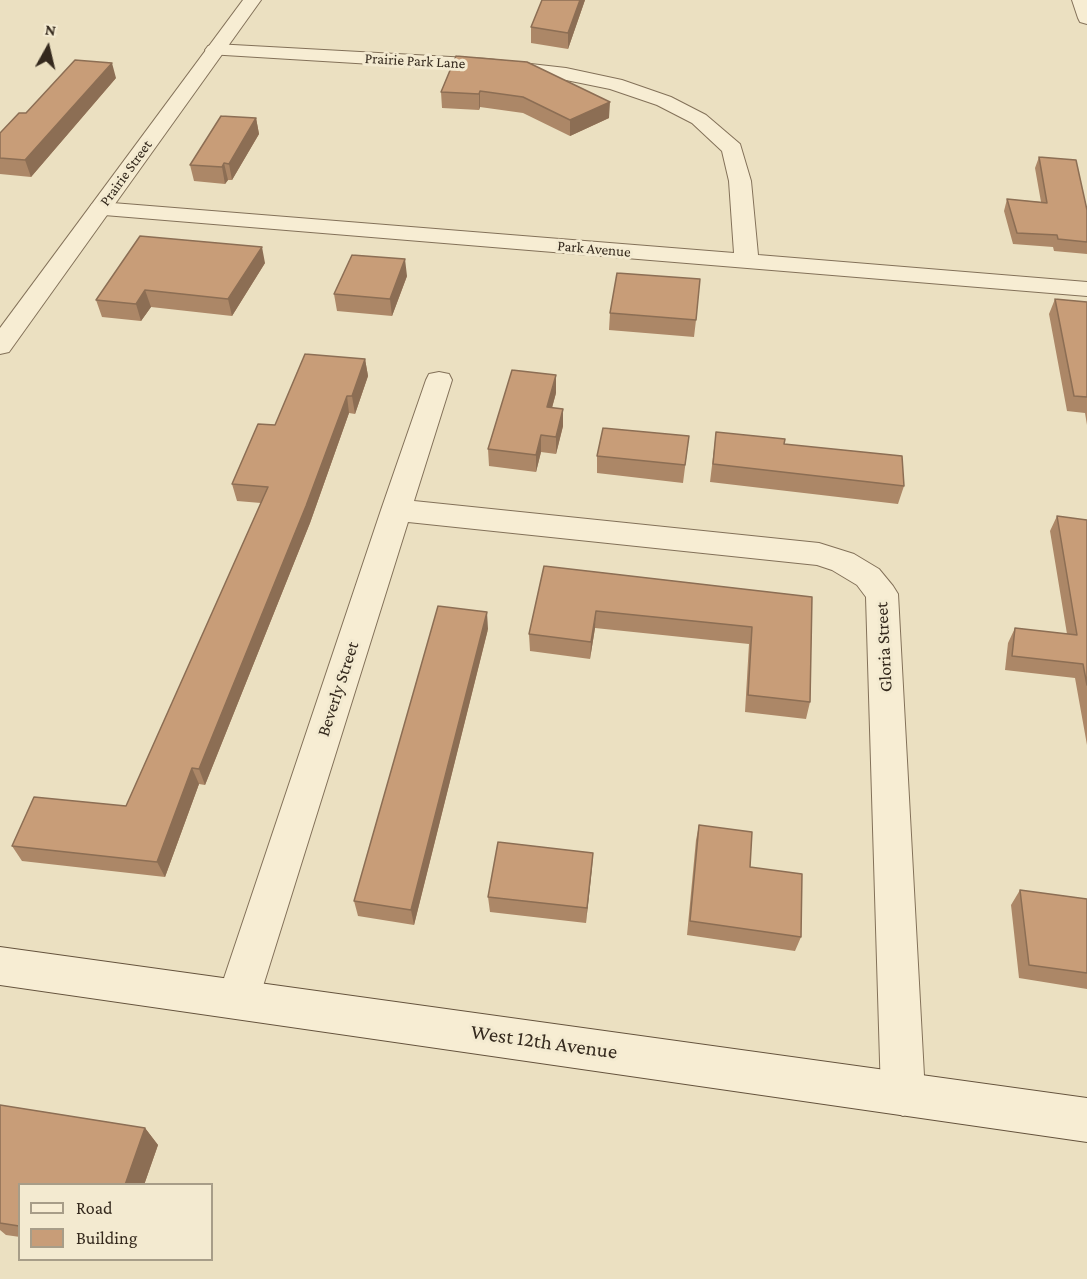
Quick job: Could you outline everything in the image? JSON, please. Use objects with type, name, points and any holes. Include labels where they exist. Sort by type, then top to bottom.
[{"type":"street","name":"Prairie Street","points":[[0,346],[252,0]]},
{"type":"street","points":[[1081,0],[1087,18]]},
{"type":"street","name":"Prairie Park Lane","points":[[215,50],[477,64],[566,74],[615,84],[664,101],[699,119],[732,149],[740,181],[747,262]]},
{"type":"street","name":"Park Avenue","points":[[100,209],[1087,289]]},
{"type":"street","name":"Beverly Street","points":[[238,999],[439,380]]},
{"type":"street","name":"Gloria Street","points":[[396,510],[819,554],[843,562],[868,577],[882,594],[903,1094]]},
{"type":"street","name":"West 12th Avenue","points":[[0,966],[1087,1120]]},
{"type":"building","points":[[542,0],[580,0],[568,33],[531,27]]},
{"type":"building","points":[[456,56],[527,62],[610,102],[570,120],[523,97],[480,91],[479,94],[441,92]]},
{"type":"building","points":[[75,60],[112,63],[25,160],[0,158],[0,133],[19,113],[26,113]]},
{"type":"building","points":[[221,116],[256,118],[229,164],[224,163],[222,167],[190,165]]},
{"type":"building","points":[[1039,157],[1076,160],[1087,210],[1087,242],[1058,239],[1057,235],[1017,233],[1007,199],[1047,203]]},
{"type":"building","points":[[140,236],[262,247],[228,299],[145,290],[136,304],[96,300]]},
{"type":"building","points":[[352,255],[405,259],[390,299],[334,294]]},
{"type":"building","points":[[617,273],[700,279],[696,320],[610,313]]},
{"type":"building","points":[[1055,299],[1087,302],[1087,397],[1074,396]]},
{"type":"building","points":[[305,354],[365,359],[352,396],[347,396],[306,506],[199,769],[192,768],[157,862],[12,846],[34,797],[126,806],[268,487],[232,484],[258,424],[275,425]]},
{"type":"building","points":[[512,370],[556,375],[547,407],[563,409],[556,437],[541,435],[536,455],[488,449]]},
{"type":"building","points":[[603,428],[689,436],[685,465],[597,456]]},
{"type":"building","points":[[716,432],[785,439],[784,444],[902,456],[904,486],[713,464]]},
{"type":"building","points":[[1057,516],[1087,520],[1087,685],[1083,664],[1012,656],[1015,628],[1077,635]]},
{"type":"building","points":[[544,566],[812,597],[810,702],[748,695],[752,627],[596,611],[591,642],[529,634]]},
{"type":"building","points":[[438,606],[487,612],[411,910],[354,901]]},
{"type":"building","points":[[699,825],[752,832],[750,867],[802,874],[801,937],[690,921]]},
{"type":"building","points":[[498,842],[593,853],[587,908],[488,897]]},
{"type":"building","points":[[1020,890],[1087,899],[1087,973],[1029,965]]},
{"type":"building","points":[[0,1105],[145,1128],[126,1183],[18,1183],[18,1226],[0,1223]]}]
